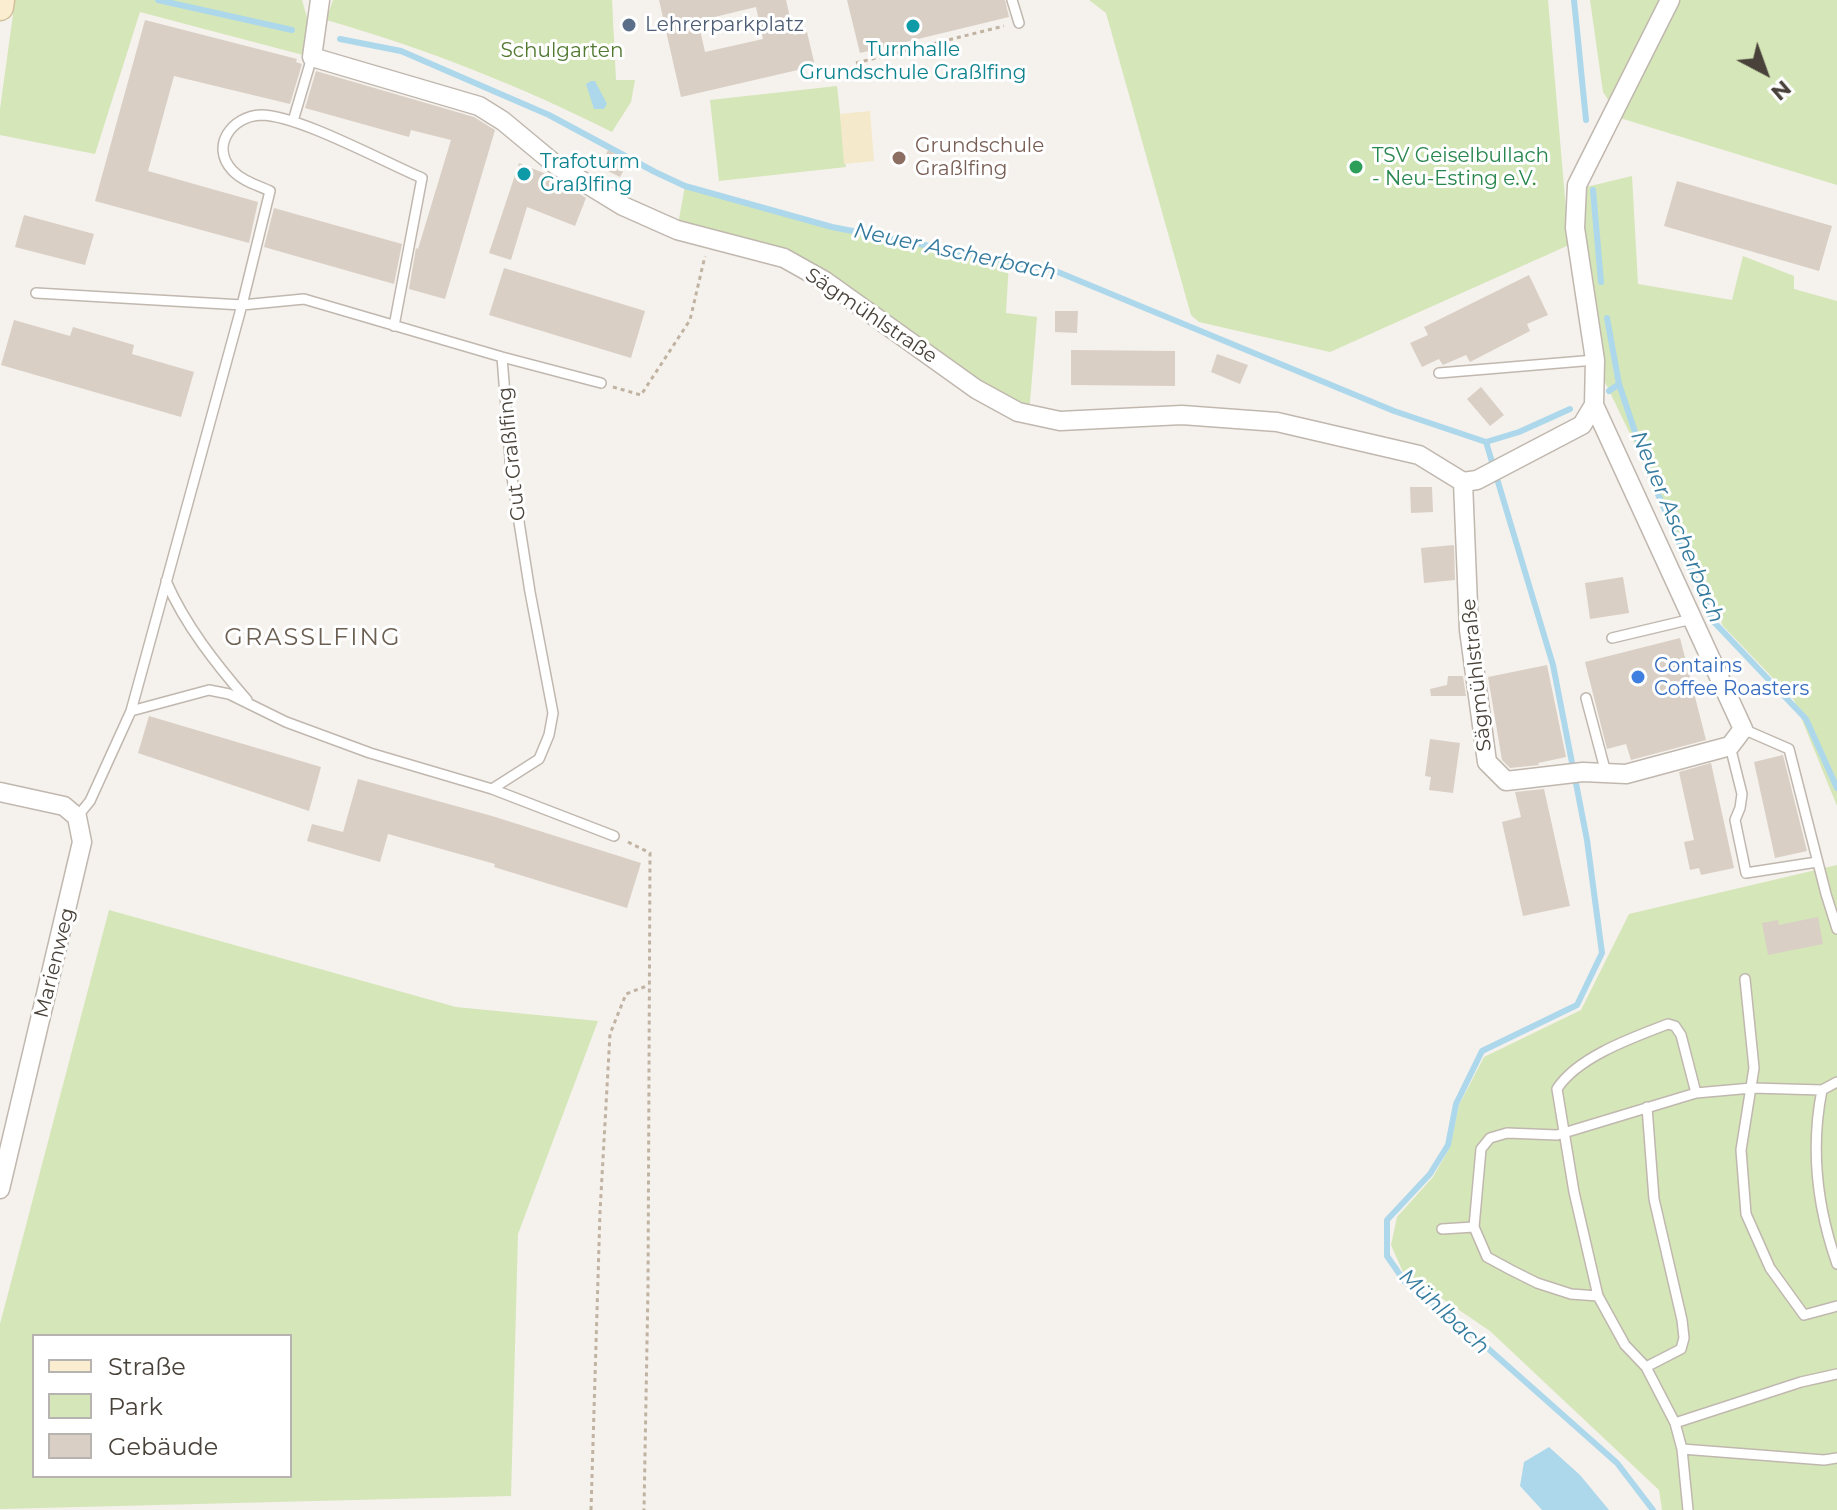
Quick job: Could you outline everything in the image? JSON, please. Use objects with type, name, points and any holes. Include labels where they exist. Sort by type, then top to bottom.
[{"type":"street","points":[[0,7],[1,0]]},
{"type":"street","points":[[313,52],[320,0]]},
{"type":"street","points":[[1670,0],[1577,185],[1575,228],[1595,360],[1594,405],[1743,729],[1730,746]]},
{"type":"street","name":"Sägmühlstraße","points":[[313,52],[479,106],[503,121],[556,165],[623,206],[677,230],[784,258],[825,281],[976,389],[1018,412],[1060,421],[1182,415],[1277,422],[1419,455],[1470,481],[1469,630],[1487,762],[1506,781],[1574,773],[1626,774],[1730,746]]},
{"type":"street","points":[[1470,481],[1582,425],[1594,405]]},
{"type":"street","points":[[0,792],[64,806],[77,817]]},
{"type":"street","name":"Marienweg","points":[[0,1189],[75,880],[82,842],[77,817]]},
{"type":"lane","points":[[1012,0],[1019,23]]},
{"type":"lane","points":[[293,121],[313,52]]},
{"type":"lane","points":[[77,817],[90,801],[131,711],[270,191],[240,177],[223,156],[223,143],[228,131],[242,119],[261,115],[293,121],[422,178],[394,326]]},
{"type":"lane","points":[[36,293],[242,305],[304,299],[601,383]]},
{"type":"lane","name":"Gut Graßlfing","points":[[492,789],[539,759],[549,735],[553,713],[511,471],[502,357]]},
{"type":"lane","points":[[1439,373],[1595,360]]},
{"type":"lane","points":[[166,580],[177,605],[206,648],[249,703]]},
{"type":"lane","points":[[1612,638],[1692,619]]},
{"type":"lane","points":[[131,711],[209,690],[249,703],[286,722],[370,753],[492,789],[614,836]]},
{"type":"lane","points":[[1586,698],[1606,773]]},
{"type":"lane","points":[[1743,729],[1789,749],[1837,929]]},
{"type":"lane","points":[[1730,746],[1742,794],[1735,820],[1746,873],[1817,862]]},
{"type":"lane","points":[[1745,979],[1754,1068],[1741,1150],[1746,1214],[1770,1268],[1804,1315],[1837,1306]]},
{"type":"lane","points":[[1688,1510],[1682,1449],[1675,1423],[1646,1367],[1625,1345],[1598,1296],[1574,1192],[1557,1089],[1571,1072],[1626,1041],[1668,1024],[1675,1026],[1681,1035],[1696,1093]]},
{"type":"lane","points":[[1598,1296],[1571,1294],[1537,1283],[1487,1257],[1474,1227],[1481,1149],[1490,1138],[1507,1133],[1557,1135],[1696,1093],[1752,1088],[1822,1090],[1837,1082]]},
{"type":"lane","points":[[1822,1090],[1815,1146],[1817,1182],[1826,1233],[1837,1264]]},
{"type":"lane","points":[[1646,1367],[1681,1349],[1684,1338],[1654,1199],[1647,1107]]},
{"type":"lane","points":[[1442,1229],[1474,1227]]},
{"type":"lane","points":[[1675,1423],[1801,1382],[1837,1374]]},
{"type":"lane","points":[[1682,1449],[1824,1460],[1837,1458]]},
{"type":"path","points":[[856,63],[1019,23]]},
{"type":"path","points":[[945,33],[947,41]]},
{"type":"path","points":[[601,383],[641,395],[690,320],[709,236]]},
{"type":"path","points":[[614,836],[650,853],[644,1510]]},
{"type":"path","points":[[591,1510],[600,1212],[610,1034],[626,994],[649,985]]},
{"type":"green space","points":[[15,0],[302,0],[308,21],[303,55],[140,12],[95,154],[0,135],[0,109]]},
{"type":"green space","name":"Schulgarten","points":[[333,0],[612,0],[616,80],[635,80],[631,102],[612,132],[472,69],[326,20]]},
{"type":"green space","name":"TSV Geiselbullach - Neu-Esting e.V.","points":[[1089,0],[1548,0],[1569,245],[1330,352],[1199,322],[1191,315],[1106,13]]},
{"type":"green space","points":[[1590,0],[1837,0],[1837,185],[1620,118],[1603,92]]},
{"type":"green space","points":[[837,86],[846,167],[719,181],[710,100]]},
{"type":"green space","points":[[1632,176],[1638,284],[1732,300],[1743,256],[1794,276],[1794,289],[1837,301],[1837,806],[1794,700],[1723,626],[1603,378],[1583,256],[1582,188]]},
{"type":"green space","points":[[685,186],[832,227],[1009,261],[1006,313],[1037,317],[1029,414],[825,281],[677,230]]},
{"type":"green space","points":[[1837,865],[1837,1510],[1662,1510],[1659,1490],[1490,1331],[1403,1272],[1391,1245],[1397,1217],[1433,1177],[1450,1147],[1459,1105],[1484,1057],[1581,1010],[1629,914]]},
{"type":"green space","points":[[109,910],[456,1007],[598,1021],[518,1234],[511,1496],[0,1509],[0,1324]]},
{"type":"sand","points":[[870,111],[874,161],[844,164],[840,114]]},
{"type":"water","points":[[595,81],[607,104],[604,109],[594,109],[586,84]]},
{"type":"water","points":[[1549,1447],[1580,1475],[1609,1510],[1542,1510],[1520,1486],[1524,1462]]},
{"type":"building","points":[[659,0],[786,0],[794,35],[807,32],[815,66],[681,97]],"holes":[[[756,7],[763,39],[705,52],[698,21]]]},
{"type":"building","name":"Turnhalle Grundschule Graßlfing","points":[[847,0],[1005,0],[1009,17],[860,53]]},
{"type":"building","points":[[145,20],[297,59],[296,62],[302,64],[290,104],[174,76],[148,171],[258,202],[249,243],[95,201]]},
{"type":"building","points":[[316,71],[474,117],[495,130],[445,299],[409,289],[416,248],[451,140],[411,130],[409,137],[305,108]]},
{"type":"building","points":[[608,150],[629,160],[620,177],[600,167]]},
{"type":"building","points":[[519,163],[551,176],[586,198],[575,226],[527,207],[511,260],[489,253]]},
{"type":"building","points":[[1677,181],[1832,226],[1819,271],[1664,226]]},
{"type":"building","points":[[274,208],[402,244],[394,284],[264,247]]},
{"type":"building","points":[[24,215],[94,234],[85,265],[15,247]]},
{"type":"building","points":[[504,268],[645,311],[631,358],[489,315]]},
{"type":"building","points":[[1529,275],[1548,315],[1527,324],[1530,331],[1470,362],[1466,355],[1443,365],[1439,359],[1422,367],[1410,343],[1428,335],[1424,327]]},
{"type":"building","points":[[1055,311],[1078,311],[1077,333],[1055,332]]},
{"type":"building","points":[[14,320],[70,336],[73,327],[134,345],[132,354],[194,372],[181,417],[1,365]]},
{"type":"building","points":[[1071,350],[1175,351],[1175,386],[1071,385]]},
{"type":"building","points":[[1217,354],[1248,365],[1240,384],[1211,372]]},
{"type":"building","points":[[1481,387],[1504,415],[1490,426],[1467,399]]},
{"type":"building","points":[[1410,487],[1432,487],[1433,512],[1411,513]]},
{"type":"building","points":[[1454,545],[1455,580],[1424,583],[1421,548]]},
{"type":"building","points":[[1623,577],[1629,613],[1590,619],[1585,583]]},
{"type":"building","points":[[1680,638],[1706,740],[1631,760],[1626,744],[1607,749],[1585,662]]},
{"type":"building","points":[[1547,665],[1566,757],[1539,765],[1510,768],[1502,760],[1488,677]]},
{"type":"building","points":[[1448,676],[1463,676],[1466,696],[1431,696],[1430,689],[1447,685]]},
{"type":"building","points":[[149,716],[321,767],[309,811],[138,753]]},
{"type":"building","points":[[1430,739],[1460,743],[1453,793],[1429,790],[1431,777],[1425,776]]},
{"type":"building","points":[[1783,755],[1807,851],[1775,858],[1754,762]]},
{"type":"building","points":[[1711,763],[1734,868],[1701,875],[1699,868],[1690,870],[1684,842],[1694,840],[1679,772]]},
{"type":"building","points":[[358,779],[492,816],[641,863],[627,908],[494,867],[495,864],[388,834],[380,862],[307,841],[312,824],[343,832]]},
{"type":"building","points":[[1544,789],[1570,906],[1523,916],[1502,822],[1521,817],[1515,792]]},
{"type":"building","points":[[1818,917],[1823,944],[1768,955],[1762,923],[1778,920],[1779,925]]},
{"type":"waterway","name":"Neuer Ascherbach","points":[[158,0],[292,30]]},
{"type":"waterway","points":[[1574,0],[1586,120]]},
{"type":"waterway","name":"Neuer Ascherbach","points":[[340,39],[401,51],[549,115],[685,186],[832,227],[1053,270],[1394,411],[1486,442],[1519,432],[1570,409]]},
{"type":"waterway","points":[[1593,190],[1601,282]]},
{"type":"waterway","points":[[1607,318],[1619,384]]},
{"type":"waterway","name":"Neuer Ascherbach","points":[[1609,391],[1619,384],[1648,471],[1713,621],[1806,719],[1837,788]]},
{"type":"waterway","name":"Mühlbach","points":[[1486,442],[1553,665],[1587,840],[1602,953],[1577,1005],[1482,1051],[1456,1104],[1448,1145],[1430,1174],[1387,1220],[1387,1256],[1405,1282],[1466,1329],[1617,1463],[1653,1510]]},
{"type":"place","name":"Lehrerparkplatz","points":[[629,25]]},
{"type":"place","name":"Turnhalle Grundschule Graßlfing","points":[[913,26]]},
{"type":"place","name":"Grundschule Graßlfing","points":[[899,158]]},
{"type":"place","name":"TSV Geiselbullach - Neu-Esting e.V.","points":[[1356,167]]},
{"type":"place","name":"Trafoturm Graßlfing","points":[[524,174]]},
{"type":"place","name":"Contains Coffee Roasters","points":[[1638,677]]},
{"type":"district","name":"GRASSLFING","points":[[313,638]]}]
